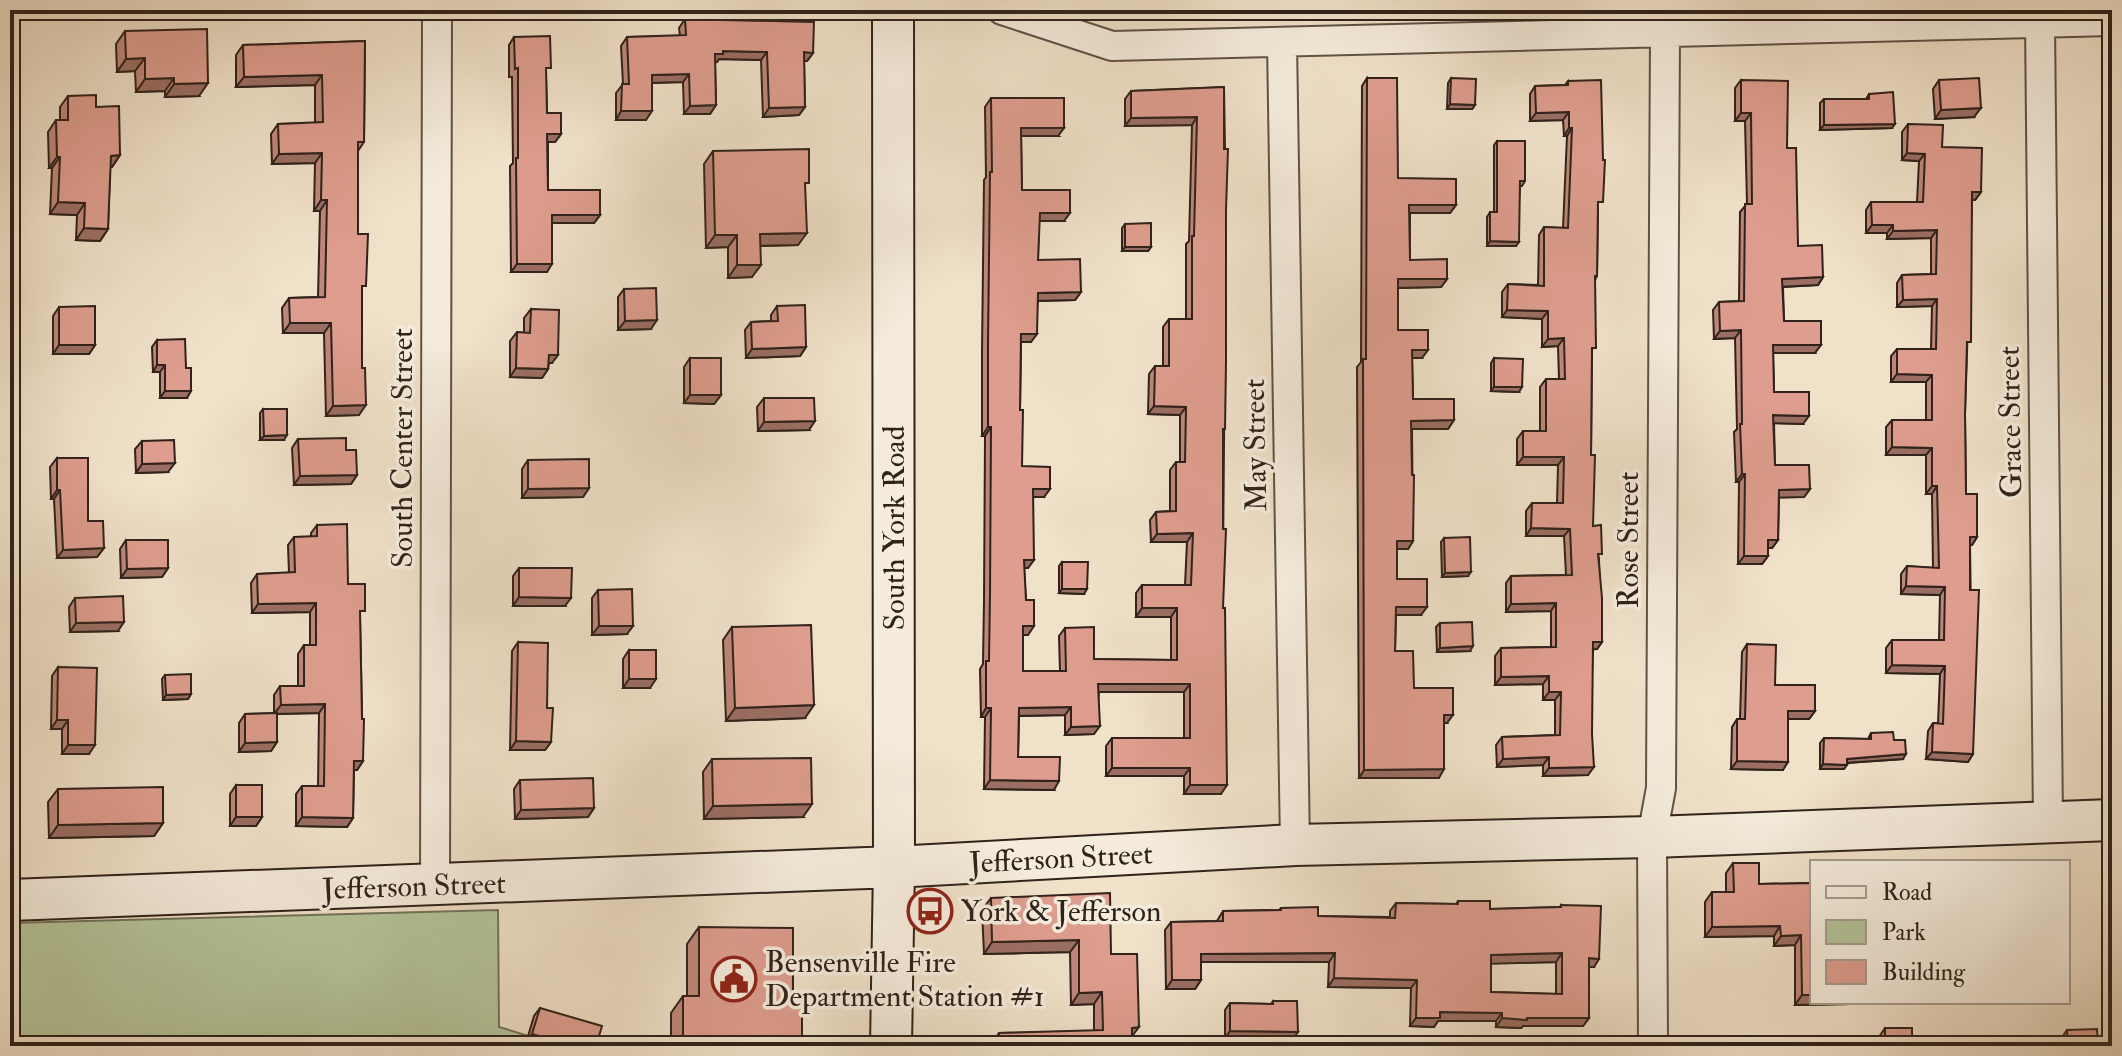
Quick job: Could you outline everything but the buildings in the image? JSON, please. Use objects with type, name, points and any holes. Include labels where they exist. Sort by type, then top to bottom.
[{"type":"street","name":"South Center Street","points":[[435,885],[437,10]]},
{"type":"street","name":"South York Road","points":[[891,1046],[894,867],[893,10]]},
{"type":"street","points":[[1002,10],[1112,46],[2112,21]]},
{"type":"street","name":"Grace Street","points":[[2040,22],[2048,822]]},
{"type":"street","name":"Rose Street","points":[[1653,1046],[1652,837],[1661,788],[1665,33]]},
{"type":"street","name":"May Street","points":[[1282,43],[1295,845]]},
{"type":"street","name":"Jefferson Street","points":[[10,900],[894,867],[1295,845],[1652,837],[2112,820]]},
{"type":"green space","points":[[498,910],[499,1027],[562,1046],[10,1046],[10,923]]},
{"type":"place","name":"York & Jefferson","points":[[930,911]]},
{"type":"place","name":"Bensenville Fire Department Station #1","points":[[734,979]]}]
